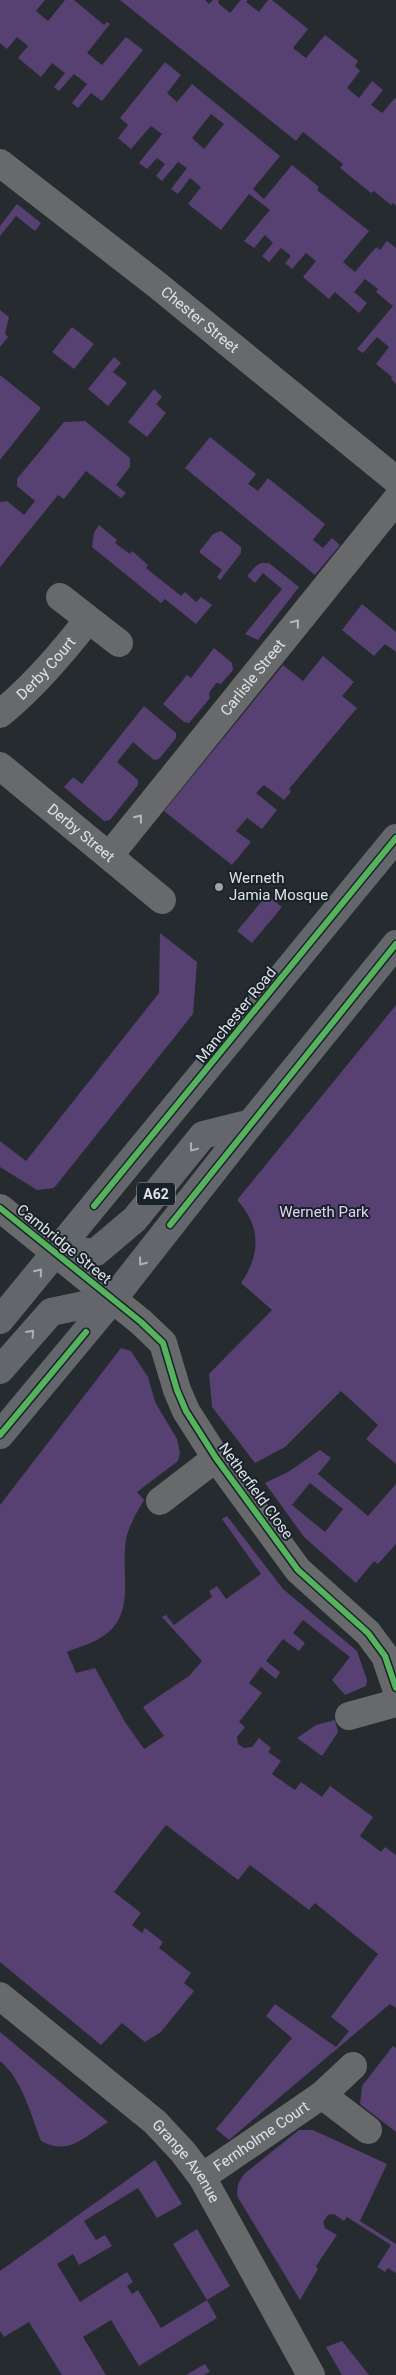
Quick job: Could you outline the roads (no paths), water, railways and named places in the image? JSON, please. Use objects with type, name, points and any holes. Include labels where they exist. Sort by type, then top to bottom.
[{"type":"highway","name":"Manchester Road","points":[[0,1320],[396,838]]},
{"type":"highway","name":"A62","points":[[0,1435],[113,1299],[251,1123],[396,944]]},
{"type":"highway","name":"A62","points":[[55,1252],[96,1252],[135,1219],[203,1135],[251,1123]]},
{"type":"highway","points":[[0,1370],[51,1312],[113,1299]]},
{"type":"street","name":"Chester Street","points":[[3,172],[156,284],[396,480]]},
{"type":"street","name":"Carlisle Street","points":[[109,856],[396,500]]},
{"type":"street","points":[[60,597],[119,643]]},
{"type":"street","name":"Derby Court","points":[[0,714],[26,693],[53,664],[88,620]]},
{"type":"street","name":"Derby Street","points":[[0,766],[162,900]]},
{"type":"street","name":"Cambridge Street","points":[[0,1208],[113,1299]]},
{"type":"street","name":"Netherfield Close","points":[[113,1299],[154,1332],[163,1344],[177,1390],[186,1411],[216,1458],[298,1570],[368,1633],[385,1656],[396,1688]]},
{"type":"street","name":"Netherfield Close","points":[[160,1501],[216,1458]]},
{"type":"street","points":[[349,1716],[396,1703]]},
{"type":"street","name":"Grange Avenue","points":[[0,1996],[155,2122],[183,2152],[202,2177],[312,2375]]},
{"type":"street","name":"Fernholme Court","points":[[202,2177],[322,2095],[353,2066]]},
{"type":"street","name":"Fernholme Court","points":[[322,2095],[368,2130]]},
{"type":"place","name":"Werneth Jamia Mosque","points":[[219,887]]},
{"type":"park label","name":"Werneth Park","points":[[324,1212]]}]
